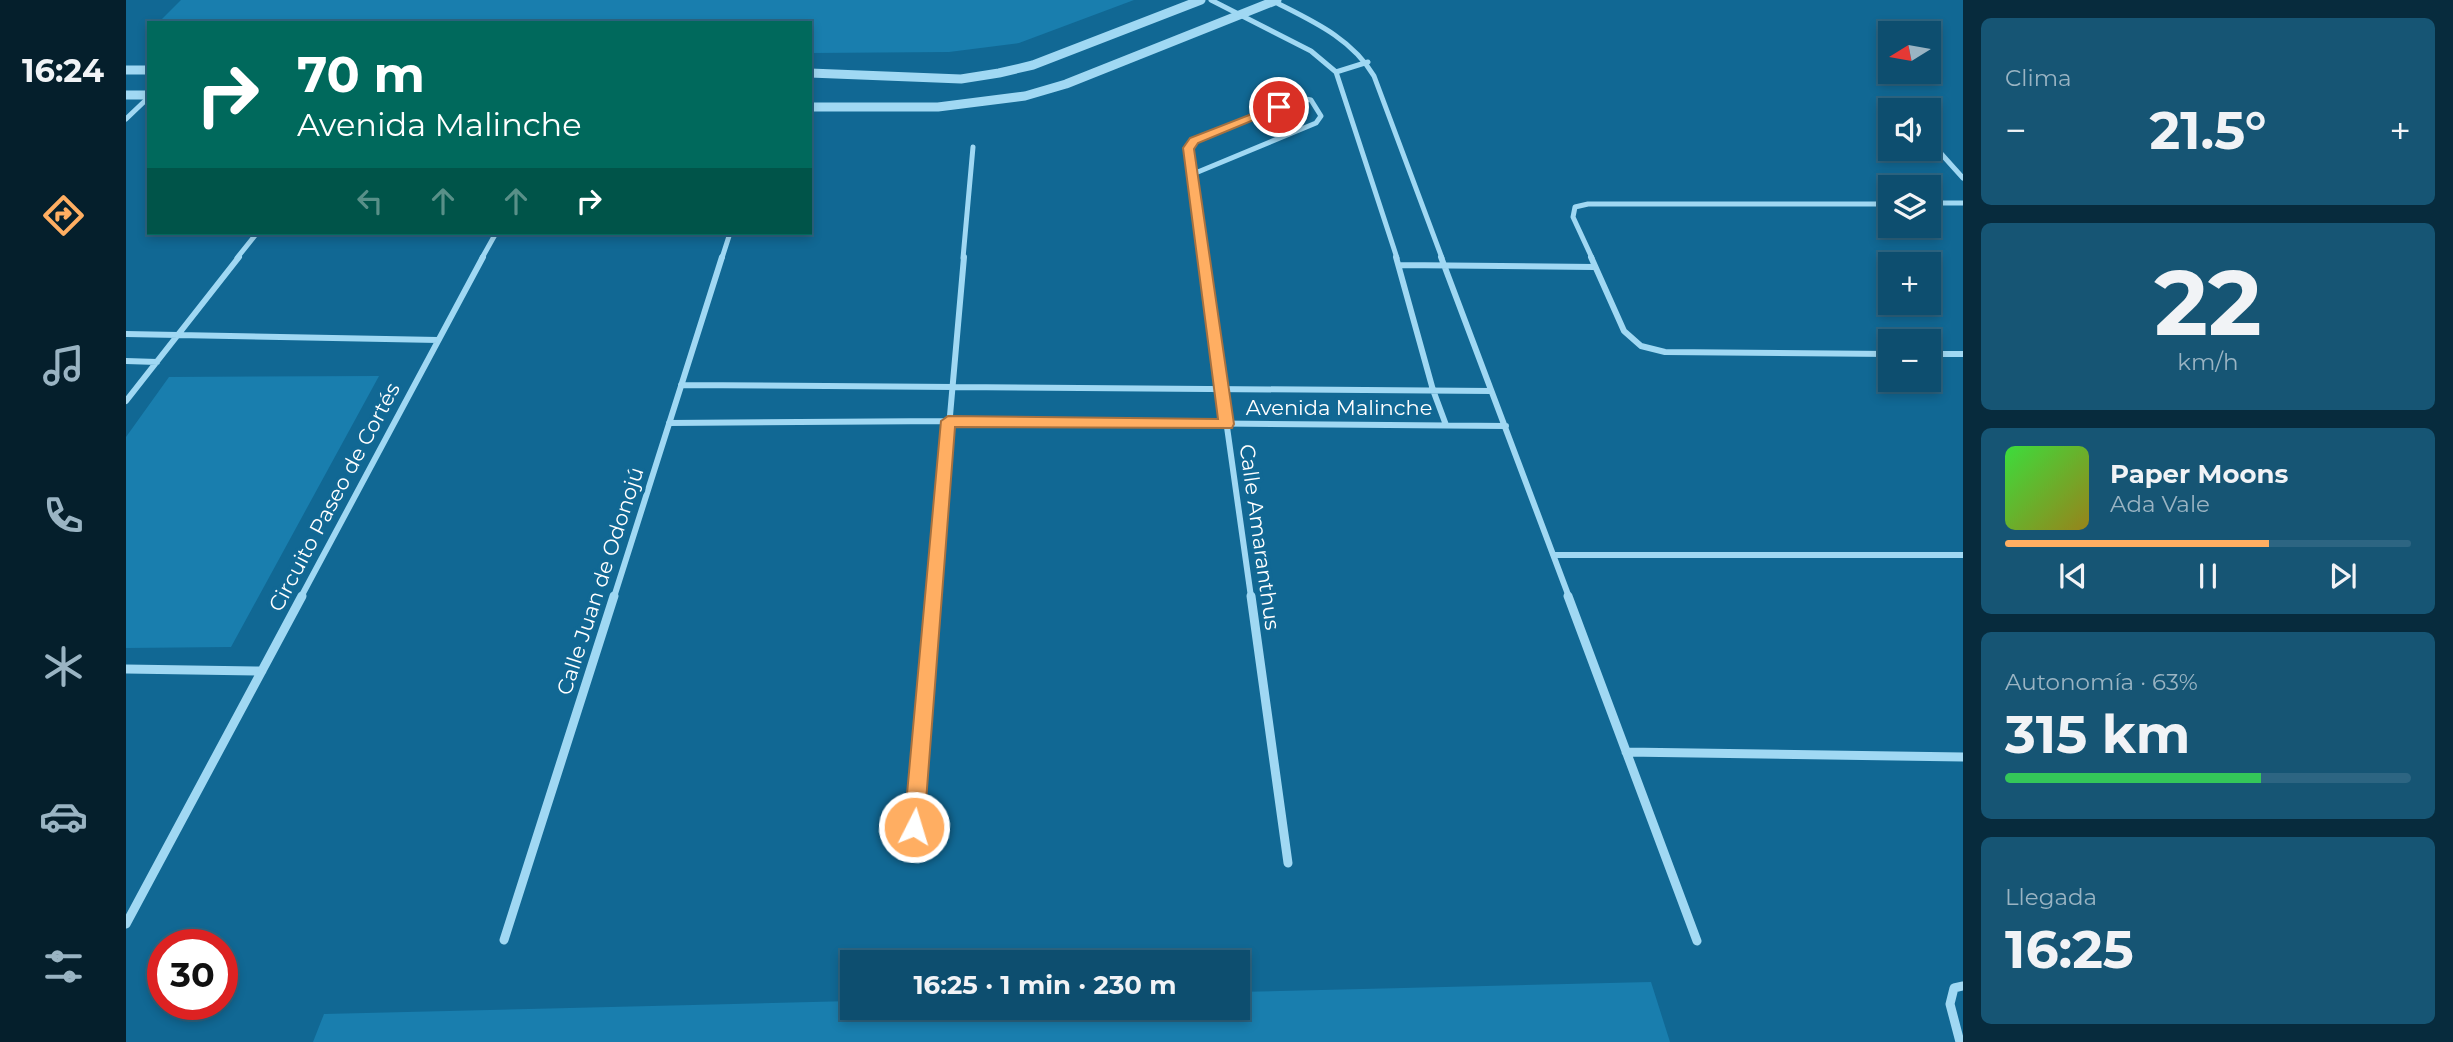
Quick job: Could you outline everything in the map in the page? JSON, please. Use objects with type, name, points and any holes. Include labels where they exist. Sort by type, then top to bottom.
[{"type":"street","points":[[812,74],[961,79],[999,74],[1033,65],[1201,0]]},
{"type":"street","points":[[1211,0],[1311,51],[1336,72],[1399,265],[1433,390],[1446,425]]},
{"type":"street","points":[[812,107],[938,107],[1025,96],[1066,84],[1274,1],[1337,36],[1368,62],[1697,941]]},
{"type":"street","points":[[1336,72],[1368,62]]},
{"type":"street","points":[[126,70],[147,70]]},
{"type":"street","points":[[126,95],[147,96]]},
{"type":"street","points":[[126,119],[147,98]]},
{"type":"street","name":"Calle Amaranthus","points":[[1193,174],[1316,123],[1321,116],[1311,100],[1300,98],[1194,141],[1188,148],[1288,863]]},
{"type":"street","points":[[912,854],[973,148]]},
{"type":"street","points":[[1941,154],[1963,178]]},
{"type":"street","points":[[1941,204],[1963,203]]},
{"type":"street","points":[[1878,204],[1588,204],[1575,207],[1573,217],[1624,331],[1641,346],[1665,352],[1878,354]]},
{"type":"street","points":[[126,401],[255,235]]},
{"type":"street","name":"Circuito Paseo de Cortés","points":[[126,924],[495,235]]},
{"type":"street","name":"Calle Juan de Odonojú","points":[[504,940],[729,235]]},
{"type":"street","points":[[1399,265],[1594,267]]},
{"type":"street","points":[[126,334],[438,340]]},
{"type":"street","points":[[1941,354],[1963,354]]},
{"type":"street","points":[[126,361],[157,362]]},
{"type":"street","name":"Avenida Malinche","points":[[681,384],[1491,391]]},
{"type":"street","name":"Avenida Malinche","points":[[669,423],[948,421],[1506,426]]},
{"type":"street","points":[[1554,555],[1963,555]]},
{"type":"street","points":[[126,668],[262,671]]},
{"type":"street","points":[[1626,752],[1963,757]]},
{"type":"street","points":[[1961,1042],[1950,1004],[1954,988],[1963,986]]},
{"type":"shaded area","points":[[181,0],[1134,0],[1019,43],[949,52],[812,53],[812,21],[160,21]]},
{"type":"shaded area","points":[[379,376],[231,647],[126,648],[126,437],[169,377]]},
{"type":"shaded area","points":[[1651,982],[1670,1042],[313,1042],[324,1014],[840,1001],[840,1020],[1250,1020],[1250,992]]},
{"type":"route","points":[[914,827],[948,421],[1226,424],[1188,148],[1194,141],[1279,107]]}]
